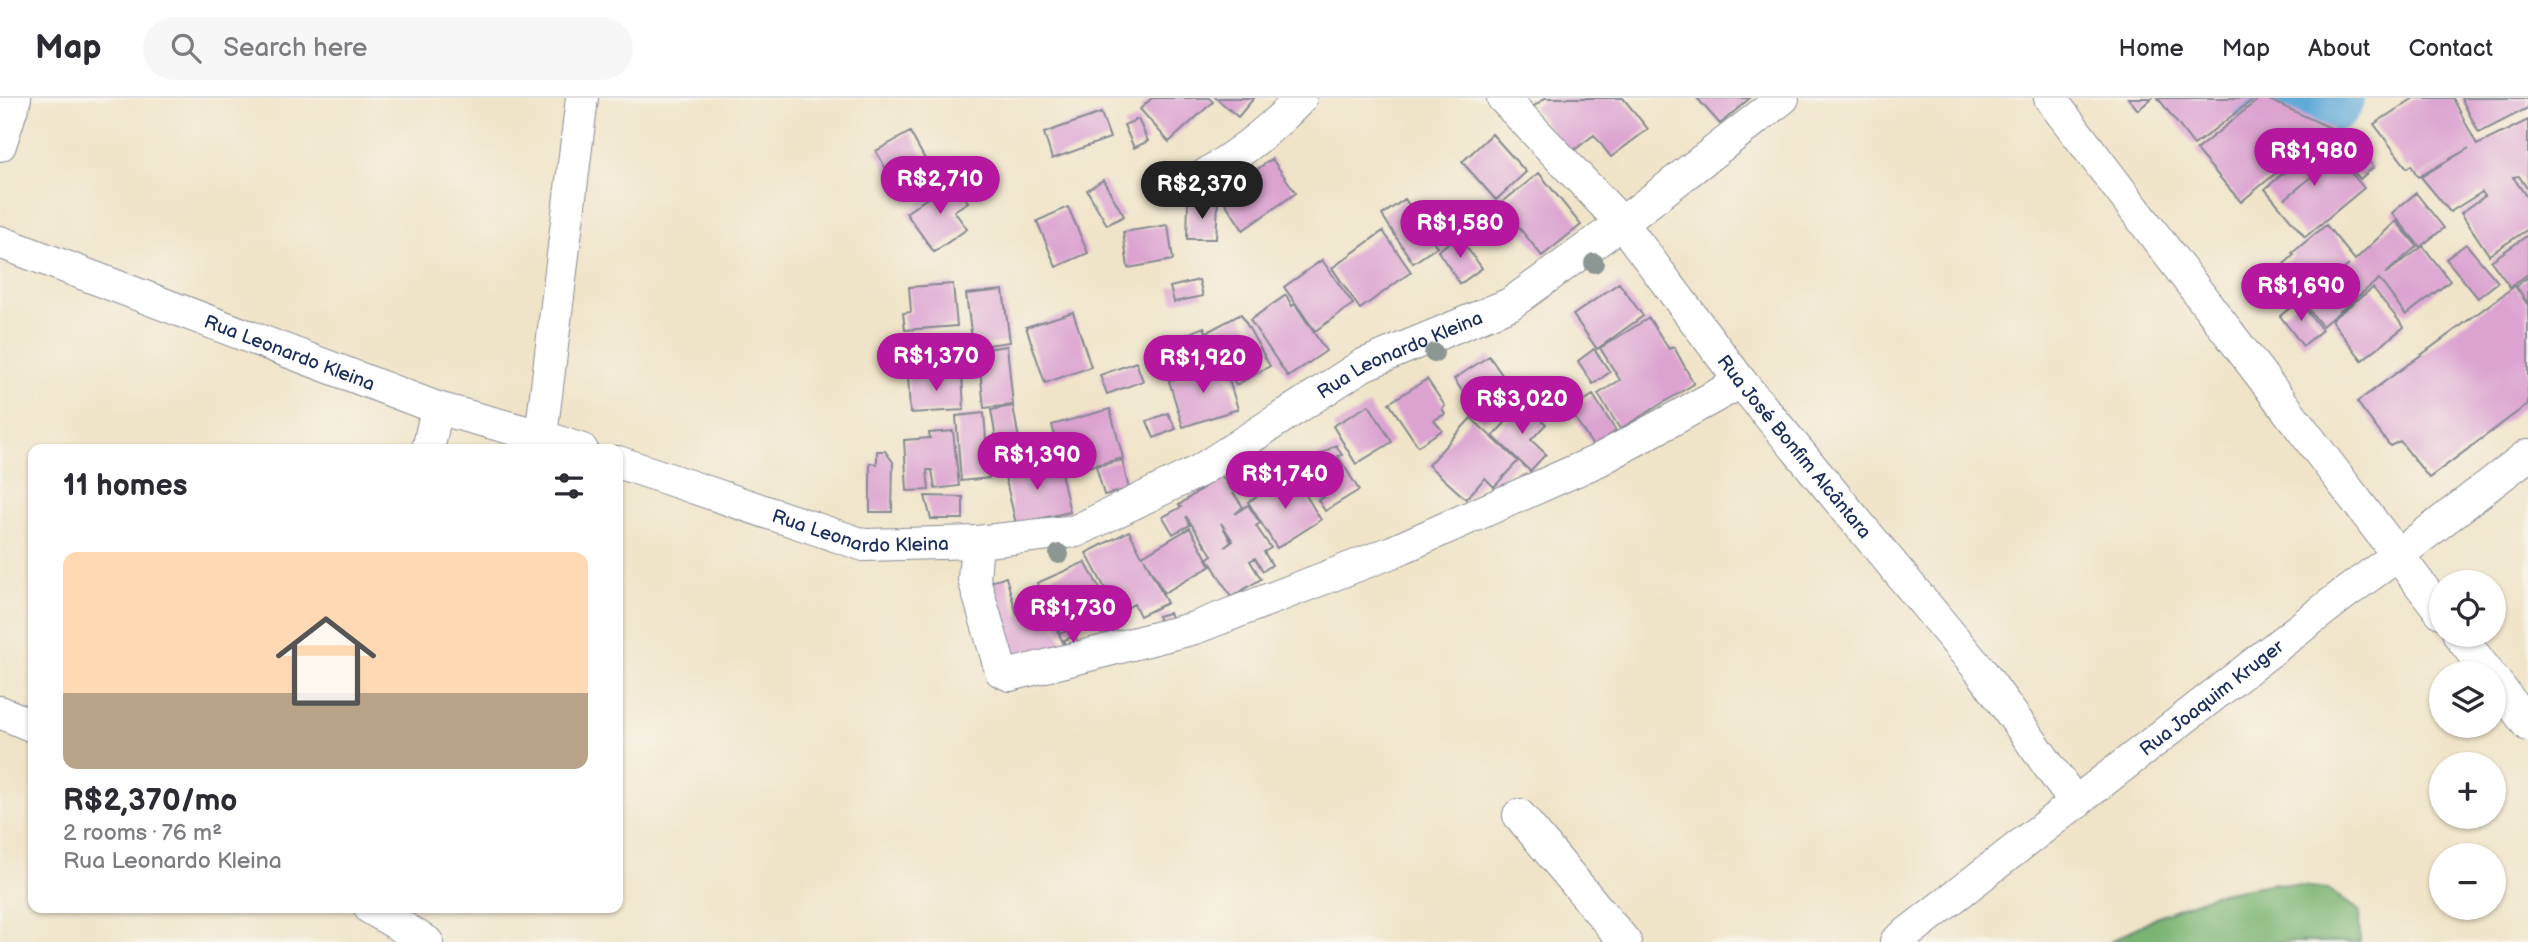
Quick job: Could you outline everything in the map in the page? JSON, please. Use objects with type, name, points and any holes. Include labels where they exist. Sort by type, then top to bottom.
[{"type":"street","points":[[0,145],[15,98]]},
{"type":"street","points":[[541,436],[582,98]]},
{"type":"street","points":[[1191,184],[1241,153],[1276,124],[1301,98]]},
{"type":"street","name":"Rua José Bonfim Alcântara","points":[[1503,98],[1622,223],[1741,382],[1983,674],[2077,804]]},
{"type":"street","name":"Rua Leonardo Kleina","points":[[623,464],[864,545],[977,542],[1076,531],[1199,471],[1363,365],[1510,304],[1622,223],[1783,98]]},
{"type":"street","points":[[2049,98],[2429,596]]},
{"type":"street","name":"Rua Leonardo Kleina","points":[[0,242],[437,408],[564,444]]},
{"type":"street","points":[[977,542],[974,579],[1001,671],[1010,675],[1195,628],[1392,552],[1597,461],[1741,382]]},
{"type":"street","points":[[429,444],[437,408]]},
{"type":"street","name":"Rua Joaquim Kruger","points":[[1896,942],[2528,454]]},
{"type":"street","points":[[2468,647],[2479,661]]},
{"type":"street","points":[[2506,696],[2528,725]]},
{"type":"street","points":[[0,712],[28,724]]},
{"type":"street","points":[[1519,815],[1625,942]]},
{"type":"street","points":[[378,913],[427,942]]},
{"type":"green space","points":[[2274,883],[2328,889],[2359,911],[2360,942],[2110,942],[2158,916],[2215,894]]},
{"type":"building","points":[[1152,98],[1209,98],[1213,102],[1169,142],[1140,109]]},
{"type":"building","points":[[1216,98],[1254,98],[1238,117]]},
{"type":"building","points":[[1545,98],[1623,98],[1648,129],[1611,157],[1594,135],[1569,154],[1533,107]]},
{"type":"building","points":[[1697,98],[1750,98],[1720,124]]},
{"type":"building","points":[[2128,98],[2152,98],[2138,110]]},
{"type":"building","points":[[2158,98],[2255,98],[2194,145]]},
{"type":"building","points":[[2260,98],[2333,129],[2290,161],[2278,148],[2289,162],[2241,202],[2196,150]]},
{"type":"building","points":[[2414,98],[2453,98],[2477,145],[2528,120],[2528,190],[2519,176],[2513,177],[2528,199],[2528,229],[2489,255],[2461,213],[2485,196],[2482,192],[2450,212],[2421,177],[2469,148],[2418,177],[2411,165],[2407,168],[2374,124]]},
{"type":"building","points":[[2461,98],[2528,98],[2528,108],[2479,133]]},
{"type":"building","points":[[1101,113],[1110,138],[1052,159],[1044,133]]},
{"type":"building","points":[[1138,119],[1148,141],[1134,148],[1124,125]]},
{"type":"building","points":[[910,132],[936,179],[902,198],[876,151]]},
{"type":"building","points":[[1492,134],[1526,172],[1496,200],[1462,162]]},
{"type":"building","points":[[2323,139],[2337,155],[2285,199],[2337,156],[2364,188],[2305,237],[2265,189]]},
{"type":"building","points":[[2351,139],[2374,167],[2360,179],[2337,151]]},
{"type":"building","points":[[1272,159],[1296,193],[1243,230],[1220,195]]},
{"type":"building","points":[[1539,173],[1581,225],[1542,256],[1500,204]]},
{"type":"building","points":[[953,180],[968,202],[954,211],[967,229],[934,252],[906,213]]},
{"type":"building","points":[[1103,180],[1124,216],[1107,225],[1087,190]]},
{"type":"building","points":[[2416,193],[2444,228],[2420,247],[2392,213]]},
{"type":"building","points":[[1405,199],[1437,247],[1413,263],[1382,215]]},
{"type":"building","points":[[1188,202],[1218,203],[1216,239],[1187,239]]},
{"type":"building","points":[[1068,207],[1088,253],[1056,267],[1037,221]]},
{"type":"building","points":[[2396,221],[2417,246],[2385,274],[2423,246],[2450,281],[2406,315],[2379,279],[2322,326],[2301,300],[2320,287],[2318,284],[2307,293],[2284,264],[2294,255],[2292,253],[2326,225],[2355,260]],"holes":[[[2349,265],[2322,288],[2320,287]]]},
{"type":"building","points":[[1168,225],[1173,260],[1128,268],[1123,232]]},
{"type":"building","points":[[1383,231],[1411,272],[1360,309],[1332,268]]},
{"type":"building","points":[[2528,235],[2528,274],[2510,287],[2491,261]]},
{"type":"building","points":[[1458,236],[1482,268],[1460,284],[1438,251]]},
{"type":"building","points":[[2466,244],[2498,282],[2478,298],[2446,259]]},
{"type":"building","points":[[1322,260],[1353,304],[1315,331],[1284,287]]},
{"type":"building","points":[[2285,266],[2297,282],[2286,290],[2274,274]]},
{"type":"building","points":[[2528,277],[2528,303],[2516,286]]},
{"type":"building","points":[[1199,280],[1203,296],[1174,302],[1170,287]]},
{"type":"building","points":[[1619,283],[1643,316],[1597,349],[1573,315]]},
{"type":"building","points":[[953,284],[957,326],[905,330],[903,313],[911,312],[909,287]]},
{"type":"building","points":[[2515,286],[2528,305],[2528,404],[2429,478],[2400,441],[2390,446],[2357,402]]},
{"type":"building","points":[[2373,288],[2404,327],[2362,360],[2331,320]]},
{"type":"building","points":[[1003,290],[1010,342],[973,347],[966,294]]},
{"type":"building","points":[[1286,295],[1326,351],[1288,377],[1250,320]]},
{"type":"building","points":[[2299,301],[2322,330],[2303,346],[2280,316]]},
{"type":"building","points":[[1073,312],[1091,367],[1045,383],[1026,327]]},
{"type":"building","points":[[1241,314],[1270,366],[1236,385],[1207,332]]},
{"type":"building","points":[[1649,318],[1669,349],[1674,347],[1694,384],[1620,429],[1598,394],[1620,380],[1600,348]]},
{"type":"building","points":[[1204,327],[1213,349],[1162,370],[1153,348]]},
{"type":"building","points":[[1007,346],[1013,405],[984,408],[978,350]]},
{"type":"building","points":[[1594,349],[1610,372],[1593,384],[1578,361]]},
{"type":"building","points":[[1489,356],[1518,398],[1483,422],[1454,379]]},
{"type":"building","points":[[1136,362],[1143,381],[1107,394],[1100,375]]},
{"type":"building","points":[[1224,364],[1238,409],[1183,427],[1169,381]]},
{"type":"building","points":[[962,374],[964,410],[910,413],[908,375]]},
{"type":"building","points":[[1427,379],[1445,406],[1442,409],[1445,414],[1434,420],[1442,430],[1418,446],[1389,403]]},
{"type":"building","points":[[1593,395],[1616,431],[1593,446],[1570,410]]},
{"type":"building","points":[[1523,403],[1546,424],[1531,440],[1546,454],[1530,471],[1493,436]]},
{"type":"building","points":[[1369,405],[1392,442],[1356,464],[1333,426]]},
{"type":"building","points":[[1013,406],[1023,462],[1001,467],[991,410]]},
{"type":"building","points":[[1110,409],[1123,458],[1064,473],[1052,425]]},
{"type":"building","points":[[984,413],[989,478],[961,481],[956,416]]},
{"type":"building","points":[[1168,413],[1176,429],[1154,438],[1147,421]]},
{"type":"building","points":[[1471,418],[1518,461],[1494,487],[1485,478],[1466,499],[1428,465]]},
{"type":"building","points":[[953,431],[959,486],[935,489],[932,470],[927,470],[929,490],[907,491],[904,440],[930,438],[929,433]]},
{"type":"building","points":[[1336,445],[1342,455],[1338,456],[1359,490],[1325,511],[1318,500],[1324,497],[1304,464]]},
{"type":"building","points":[[877,451],[885,451],[893,462],[892,512],[870,512],[870,463],[877,464]]},
{"type":"building","points":[[1058,459],[1070,512],[1016,524],[1004,472]]},
{"type":"building","points":[[1122,460],[1129,489],[1104,495],[1096,466]]},
{"type":"building","points":[[1293,474],[1321,520],[1277,548],[1248,502]]},
{"type":"building","points":[[1221,475],[1243,507],[1235,514],[1248,505],[1260,523],[1256,526],[1271,548],[1264,552],[1272,565],[1263,571],[1255,558],[1250,561],[1261,579],[1231,597],[1208,558],[1212,555],[1186,516],[1190,525],[1173,534],[1163,517],[1181,507],[1179,505]]},
{"type":"building","points":[[925,496],[963,497],[963,519],[931,519]]},
{"type":"building","points":[[1190,528],[1211,566],[1164,593],[1144,558],[1167,603],[1140,616],[1134,604],[1118,613],[1086,553],[1129,531],[1142,556]]},
{"type":"building","points":[[1085,562],[1112,610],[1106,613],[1109,620],[1100,624],[1097,617],[1060,634],[1037,583]]},
{"type":"building","points":[[1006,577],[1017,615],[1047,609],[1069,655],[1008,664],[984,584]]},
{"type":"building","points":[[1169,613],[1175,625],[1163,629],[1158,616]]},
{"type":"building","points":[[1075,636],[1082,650],[1071,655],[1064,640]]},
{"type":"waterway","points":[[2266,98],[2305,110],[2329,98]]}]
